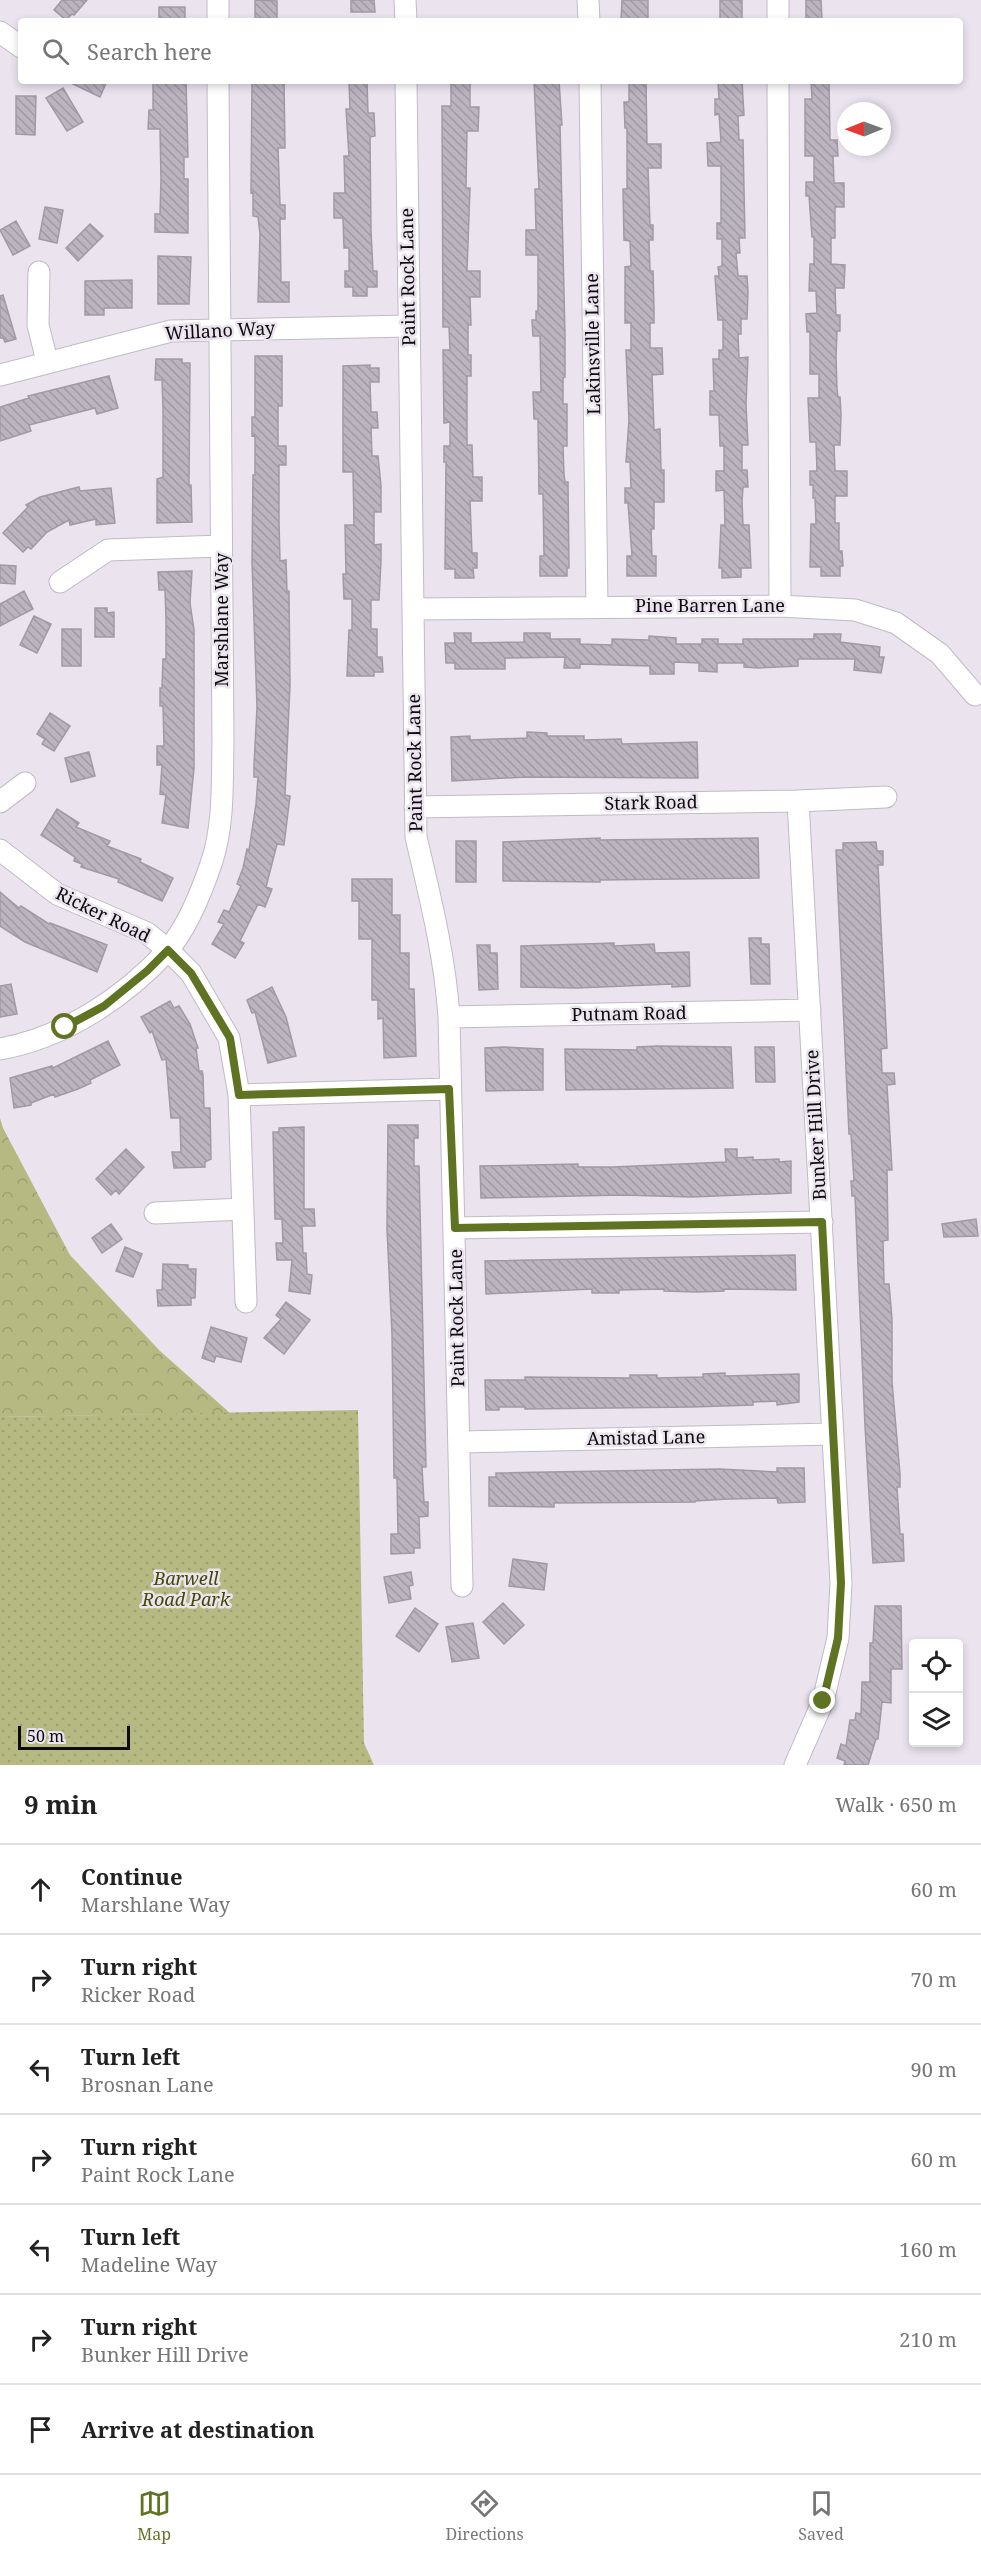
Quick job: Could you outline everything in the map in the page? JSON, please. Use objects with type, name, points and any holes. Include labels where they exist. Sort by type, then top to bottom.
[{"type":"street","points":[[218,0],[218,18]]},
{"type":"street","points":[[405,0],[406,18]]},
{"type":"street","points":[[588,0],[589,18]]},
{"type":"street","points":[[778,0],[778,18]]},
{"type":"street","points":[[0,32],[18,45]]},
{"type":"street","name":"Marshlane Way","points":[[0,1049],[15,1046],[65,1027],[104,1006],[147,971],[168,950],[193,908],[212,860],[220,821],[223,743],[218,84]]},
{"type":"street","name":"Paint Rock Lane","points":[[406,84],[416,837],[438,932],[447,986],[449,1017],[462,1586]]},
{"type":"street","name":"Lakinsville Lane","points":[[590,84],[597,607]]},
{"type":"street","points":[[778,84],[780,606]]},
{"type":"street","points":[[39,272],[39,325],[47,361]]},
{"type":"street","name":"Willano Way","points":[[0,375],[47,361],[171,331],[409,326]]},
{"type":"street","points":[[60,582],[108,550],[221,546]]},
{"type":"street","name":"Pine Barren Lane","points":[[413,609],[780,606],[855,610],[896,623],[940,654],[975,696]]},
{"type":"street","points":[[0,802],[25,783]]},
{"type":"street","name":"Stark Road","points":[[415,807],[798,801],[886,797]]},
{"type":"street","name":"Bunker Hill Drive","points":[[795,1765],[823,1701],[838,1638],[841,1583],[798,801]]},
{"type":"street","name":"Ricker Road","points":[[0,850],[57,894],[147,933],[168,950],[191,973],[230,1038],[239,1095],[246,1302]]},
{"type":"street","name":"Putnam Road","points":[[449,1017],[810,1010]]},
{"type":"street","points":[[239,1095],[449,1089]]},
{"type":"street","points":[[155,1213],[243,1209]]},
{"type":"street","points":[[455,1228],[822,1222]]},
{"type":"street","name":"Amistad Lane","points":[[459,1442],[833,1434]]},
{"type":"green space","points":[[0,1118],[3,1128],[70,1255],[160,1351],[230,1413],[0,1417]]},
{"type":"green space","name":"Barwell Road Park","points":[[358,1410],[364,1743],[374,1765],[0,1765],[0,1417]]},
{"type":"building","points":[[62,0],[87,0],[74,15],[68,18],[64,18],[54,10]]},
{"type":"building","points":[[255,0],[277,1],[277,18],[255,18]]},
{"type":"building","points":[[351,0],[374,0],[375,12],[351,12]]},
{"type":"building","points":[[622,0],[648,0],[648,18],[621,18]]},
{"type":"building","points":[[720,0],[742,0],[742,18],[720,18]]},
{"type":"building","points":[[806,0],[821,0],[822,18],[806,18]]},
{"type":"building","points":[[159,7],[185,7],[185,18],[159,18]]},
{"type":"building","points":[[73,84],[106,84],[100,97]]},
{"type":"building","points":[[153,84],[186,84],[188,157],[184,157],[184,179],[188,179],[188,233],[155,232],[155,214],[160,214],[161,179],[160,129],[148,129],[149,110],[153,110]]},
{"type":"building","points":[[252,84],[284,84],[285,148],[278,148],[280,205],[285,205],[285,219],[280,219],[281,282],[289,282],[289,302],[258,302],[260,234],[258,217],[253,216],[253,192],[251,193]]},
{"type":"building","points":[[349,84],[367,84],[368,113],[374,113],[375,136],[370,137],[371,231],[373,271],[377,271],[377,287],[367,287],[367,296],[353,296],[353,287],[345,287],[345,271],[349,271],[349,248],[344,248],[343,218],[334,218],[334,193],[345,193],[344,156],[349,156],[346,109],[350,109]]},
{"type":"building","points":[[451,84],[470,84],[470,107],[479,107],[478,131],[467,131],[466,188],[470,188],[467,271],[480,271],[480,297],[470,297],[471,325],[468,325],[468,355],[471,355],[471,376],[467,376],[467,445],[472,445],[473,477],[482,477],[482,501],[470,501],[472,553],[477,553],[477,568],[473,568],[474,578],[455,578],[455,569],[445,569],[446,462],[444,462],[444,446],[450,446],[450,422],[444,423],[443,350],[450,350],[449,327],[443,327],[442,106],[451,106]]},
{"type":"building","points":[[534,84],[559,84],[562,125],[560,125],[565,335],[563,404],[567,404],[567,446],[563,446],[565,482],[568,482],[569,568],[567,568],[567,576],[540,576],[540,556],[544,556],[543,494],[539,494],[538,419],[534,419],[533,392],[541,392],[540,336],[533,336],[532,320],[536,320],[536,311],[538,311],[538,255],[526,255],[526,230],[536,230],[535,189],[539,189]]},
{"type":"building","points":[[629,84],[646,84],[647,144],[661,144],[661,168],[648,168],[650,225],[653,225],[653,240],[649,240],[654,308],[654,323],[650,323],[650,348],[662,348],[663,374],[652,375],[654,430],[660,429],[661,470],[664,470],[664,502],[654,502],[654,529],[651,529],[652,556],[656,556],[656,576],[627,576],[627,556],[632,556],[628,503],[625,503],[625,488],[631,488],[630,462],[626,462],[629,420],[626,350],[631,350],[631,323],[625,323],[625,267],[631,266],[630,241],[624,240],[623,189],[627,189],[627,128],[625,128],[624,102],[629,102]]},
{"type":"building","points":[[718,84],[742,84],[744,115],[738,116],[739,140],[743,140],[745,238],[739,238],[740,253],[736,253],[738,276],[747,276],[748,292],[747,319],[741,319],[741,334],[738,334],[739,358],[748,357],[746,404],[748,445],[742,445],[742,470],[747,470],[748,487],[743,487],[742,501],[743,525],[749,525],[751,568],[741,568],[741,577],[722,578],[722,568],[719,568],[721,525],[725,525],[724,490],[716,491],[716,471],[724,471],[724,446],[720,446],[719,415],[710,415],[710,391],[714,391],[713,359],[719,359],[719,350],[723,350],[723,320],[718,320],[715,276],[719,276],[718,267],[722,266],[722,239],[717,239],[717,223],[721,223],[721,166],[708,166],[707,143],[721,142],[719,114],[715,115],[715,99],[719,99]]},
{"type":"building","points":[[811,84],[829,84],[830,140],[837,140],[837,156],[833,156],[834,183],[844,183],[844,207],[835,207],[835,238],[831,238],[831,264],[845,265],[844,288],[835,288],[836,315],[840,315],[836,357],[837,389],[841,414],[840,445],[834,445],[835,471],[847,471],[847,496],[835,496],[835,523],[839,523],[839,551],[842,551],[843,566],[840,566],[840,576],[821,576],[821,567],[810,567],[811,524],[816,524],[815,498],[813,498],[813,485],[810,485],[810,471],[817,471],[816,442],[810,442],[808,398],[819,398],[819,374],[810,374],[810,332],[807,332],[806,314],[817,313],[816,291],[809,291],[810,264],[814,264],[814,237],[812,237],[809,196],[806,196],[806,182],[814,182],[814,156],[805,156],[805,99],[812,99]]},
{"type":"building","points":[[63,88],[83,122],[67,131],[46,98]]},
{"type":"building","points":[[16,96],[36,96],[35,135],[16,134]]},
{"type":"building","points":[[45,207],[63,210],[57,243],[39,239]]},
{"type":"building","points":[[16,221],[30,246],[13,255],[0,230]]},
{"type":"building","points":[[90,224],[103,236],[78,261],[66,248]]},
{"type":"building","points":[[158,256],[191,257],[189,304],[158,304]]},
{"type":"building","points":[[132,280],[132,308],[104,308],[104,315],[85,315],[85,281]]},
{"type":"building","points":[[3,295],[16,339],[5,342],[3,338],[0,338],[0,296]]},
{"type":"building","points":[[255,356],[282,356],[282,406],[278,406],[278,446],[286,446],[286,465],[279,465],[279,522],[280,561],[286,560],[287,591],[289,591],[290,685],[285,795],[290,796],[284,845],[277,844],[266,887],[272,889],[265,907],[258,904],[240,941],[244,943],[235,958],[212,944],[224,924],[218,922],[224,910],[229,912],[241,886],[237,884],[247,849],[249,850],[258,777],[254,777],[257,707],[252,562],[255,435],[252,436],[252,417],[255,417]]},
{"type":"building","points":[[156,359],[182,359],[182,363],[190,363],[189,485],[191,485],[192,522],[157,523],[157,479],[163,477],[163,409],[162,380],[155,380]]},
{"type":"building","points":[[370,365],[370,368],[379,368],[379,382],[370,382],[371,412],[377,412],[378,428],[371,428],[372,456],[378,456],[381,486],[381,512],[374,512],[374,545],[381,544],[379,600],[371,600],[371,629],[377,629],[377,657],[382,657],[383,672],[374,672],[374,676],[347,676],[349,630],[352,630],[352,599],[344,599],[345,525],[354,525],[353,472],[343,472],[343,366]]},
{"type":"building","points":[[109,376],[118,408],[97,414],[95,408],[29,425],[31,431],[0,441],[0,407],[29,398],[28,396]]},
{"type":"building","points":[[79,487],[80,491],[111,488],[115,523],[96,525],[96,519],[70,525],[69,520],[47,532],[31,549],[28,547],[23,552],[3,533],[28,507],[26,505],[40,497]]},
{"type":"building","points":[[0,565],[16,566],[15,584],[0,583]]},
{"type":"building","points":[[192,571],[190,603],[194,630],[194,768],[188,828],[162,823],[166,795],[160,794],[162,765],[157,765],[157,746],[164,746],[160,688],[162,688],[163,659],[166,659],[166,619],[165,590],[159,590],[158,572]]},
{"type":"building","points":[[24,591],[33,609],[0,626],[0,604]]},
{"type":"building","points":[[95,608],[107,608],[107,613],[114,612],[114,637],[95,637]]},
{"type":"building","points":[[34,616],[51,624],[37,653],[20,645]]},
{"type":"building","points":[[62,629],[81,629],[81,666],[62,666]]},
{"type":"building","points":[[454,633],[471,633],[471,643],[524,642],[524,633],[550,633],[550,639],[580,639],[580,644],[612,645],[612,639],[649,640],[649,636],[676,638],[676,644],[702,644],[702,639],[718,639],[718,644],[743,644],[743,639],[814,639],[814,634],[841,634],[840,642],[880,647],[879,657],[884,657],[881,673],[854,670],[855,659],[798,659],[798,666],[759,668],[744,667],[744,663],[717,663],[717,672],[699,671],[699,663],[674,662],[674,674],[650,674],[650,666],[580,664],[580,668],[564,668],[565,657],[505,658],[505,669],[455,669],[455,663],[446,663],[445,643],[455,643]]},
{"type":"building","points":[[50,713],[70,726],[54,751],[42,744],[45,739],[37,734]]},
{"type":"building","points":[[527,732],[547,733],[547,736],[584,736],[584,740],[621,739],[622,744],[697,742],[698,778],[526,777],[452,781],[451,737],[470,736],[470,740],[527,738]]},
{"type":"building","points":[[89,752],[95,776],[71,782],[65,758]]},
{"type":"building","points":[[57,809],[79,823],[76,827],[110,841],[107,846],[141,859],[140,862],[173,878],[162,901],[118,882],[119,879],[81,867],[82,864],[74,861],[75,857],[41,835]]},
{"type":"building","points":[[600,838],[600,840],[758,838],[759,878],[600,880],[600,882],[503,881],[503,842]]},
{"type":"building","points":[[456,841],[476,841],[476,882],[456,882]]},
{"type":"building","points":[[876,842],[877,851],[883,851],[883,865],[878,865],[887,1048],[881,1049],[882,1073],[894,1073],[895,1084],[887,1085],[892,1170],[887,1170],[888,1240],[883,1241],[884,1284],[889,1284],[892,1319],[892,1382],[900,1474],[900,1487],[897,1487],[904,1561],[873,1563],[855,1196],[852,1196],[851,1181],[854,1181],[851,1134],[849,1134],[836,850],[843,850],[843,843]]},
{"type":"building","points":[[352,879],[392,879],[392,915],[400,915],[400,953],[409,953],[409,989],[414,989],[416,1056],[384,1058],[383,1018],[378,1019],[378,1000],[372,1000],[372,939],[359,939],[359,901],[352,901]]},
{"type":"building","points":[[0,892],[19,908],[21,906],[49,924],[107,945],[97,972],[25,942],[0,926]]},
{"type":"building","points":[[749,938],[761,938],[761,944],[769,944],[770,984],[751,984]]},
{"type":"building","points":[[614,943],[614,946],[654,944],[655,953],[689,952],[690,986],[672,987],[672,984],[577,988],[521,987],[521,946]]},
{"type":"building","points":[[477,945],[490,945],[490,953],[497,953],[498,989],[479,990]]},
{"type":"building","points":[[11,984],[17,1014],[0,1017],[0,986]]},
{"type":"building","points":[[272,987],[286,1017],[296,1056],[268,1063],[255,1012],[252,1013],[247,1000]]},
{"type":"building","points":[[170,1001],[174,1008],[179,1006],[190,1024],[198,1048],[196,1048],[199,1071],[202,1071],[203,1075],[204,1108],[210,1108],[211,1159],[205,1162],[205,1167],[174,1168],[172,1152],[181,1152],[180,1118],[171,1118],[166,1059],[162,1060],[152,1031],[150,1033],[141,1017]]},
{"type":"building","points":[[108,1041],[120,1065],[90,1080],[91,1083],[78,1089],[55,1097],[54,1094],[31,1103],[31,1105],[14,1108],[10,1078],[52,1066],[53,1068]]},
{"type":"building","points":[[637,1047],[731,1047],[733,1088],[566,1090],[565,1049],[637,1050]]},
{"type":"building","points":[[755,1047],[774,1047],[775,1082],[756,1082]]},
{"type":"building","points":[[485,1048],[543,1049],[543,1090],[486,1091]]},
{"type":"building","points":[[388,1125],[418,1125],[418,1138],[414,1138],[414,1166],[419,1166],[426,1467],[422,1467],[424,1502],[428,1502],[428,1516],[419,1517],[420,1548],[414,1548],[414,1553],[391,1554],[391,1534],[398,1534],[397,1478],[394,1478],[392,1334],[387,1229]]},
{"type":"building","points":[[304,1127],[304,1209],[314,1209],[315,1226],[302,1226],[303,1253],[306,1253],[307,1274],[312,1275],[310,1294],[289,1291],[292,1260],[277,1260],[276,1243],[283,1243],[282,1219],[275,1219],[273,1132],[279,1132],[279,1128]]},
{"type":"building","points":[[126,1149],[144,1167],[119,1194],[116,1190],[111,1195],[96,1179]]},
{"type":"building","points":[[725,1149],[737,1149],[737,1158],[753,1157],[753,1160],[791,1161],[791,1193],[692,1197],[622,1195],[481,1198],[480,1166],[578,1164],[578,1167],[613,1167],[726,1162]]},
{"type":"building","points":[[976,1219],[978,1236],[944,1237],[942,1224]]},
{"type":"building","points":[[111,1224],[122,1239],[102,1253],[92,1238]]},
{"type":"building","points":[[125,1247],[142,1254],[133,1277],[116,1271]]},
{"type":"building","points":[[795,1255],[796,1290],[724,1289],[724,1291],[697,1292],[664,1291],[664,1289],[592,1293],[592,1289],[486,1294],[485,1261]]},
{"type":"building","points":[[163,1264],[188,1265],[188,1269],[196,1269],[195,1298],[191,1298],[191,1305],[158,1306],[157,1290],[162,1290]]},
{"type":"building","points":[[286,1302],[310,1320],[284,1354],[264,1338],[281,1319],[276,1315]]},
{"type":"building","points":[[211,1327],[247,1338],[241,1362],[216,1356],[214,1362],[202,1358]]},
{"type":"building","points":[[725,1373],[725,1376],[799,1374],[799,1402],[777,1405],[777,1401],[753,1402],[753,1405],[692,1407],[525,1409],[525,1407],[499,1407],[499,1410],[486,1410],[485,1380],[525,1380],[525,1377],[630,1378],[630,1375],[657,1375],[657,1378],[703,1377],[703,1374]]},
{"type":"building","points":[[777,1468],[804,1468],[805,1502],[778,1503],[777,1498],[695,1502],[554,1503],[554,1507],[489,1506],[489,1477],[496,1477],[496,1473],[719,1469],[777,1472]]},
{"type":"building","points":[[513,1559],[547,1564],[544,1590],[509,1586]]},
{"type":"building","points":[[411,1572],[413,1585],[409,1586],[411,1599],[389,1603],[384,1577]]},
{"type":"building","points":[[503,1603],[524,1625],[504,1644],[483,1622]]},
{"type":"building","points":[[875,1606],[901,1606],[902,1669],[891,1669],[891,1703],[882,1702],[878,1739],[876,1739],[868,1765],[844,1765],[845,1761],[837,1758],[841,1744],[846,1746],[850,1720],[855,1720],[856,1713],[861,1714],[862,1682],[870,1682],[870,1643],[873,1643]]},
{"type":"building","points":[[415,1608],[438,1624],[419,1652],[396,1636]]},
{"type":"building","points":[[473,1623],[479,1658],[452,1662],[446,1627]]},
{"type":"route","points":[[65,1027],[104,1006],[147,971],[168,950],[191,973],[230,1038],[239,1095],[449,1089],[455,1228],[822,1222],[841,1583],[838,1638],[823,1701]]}]
